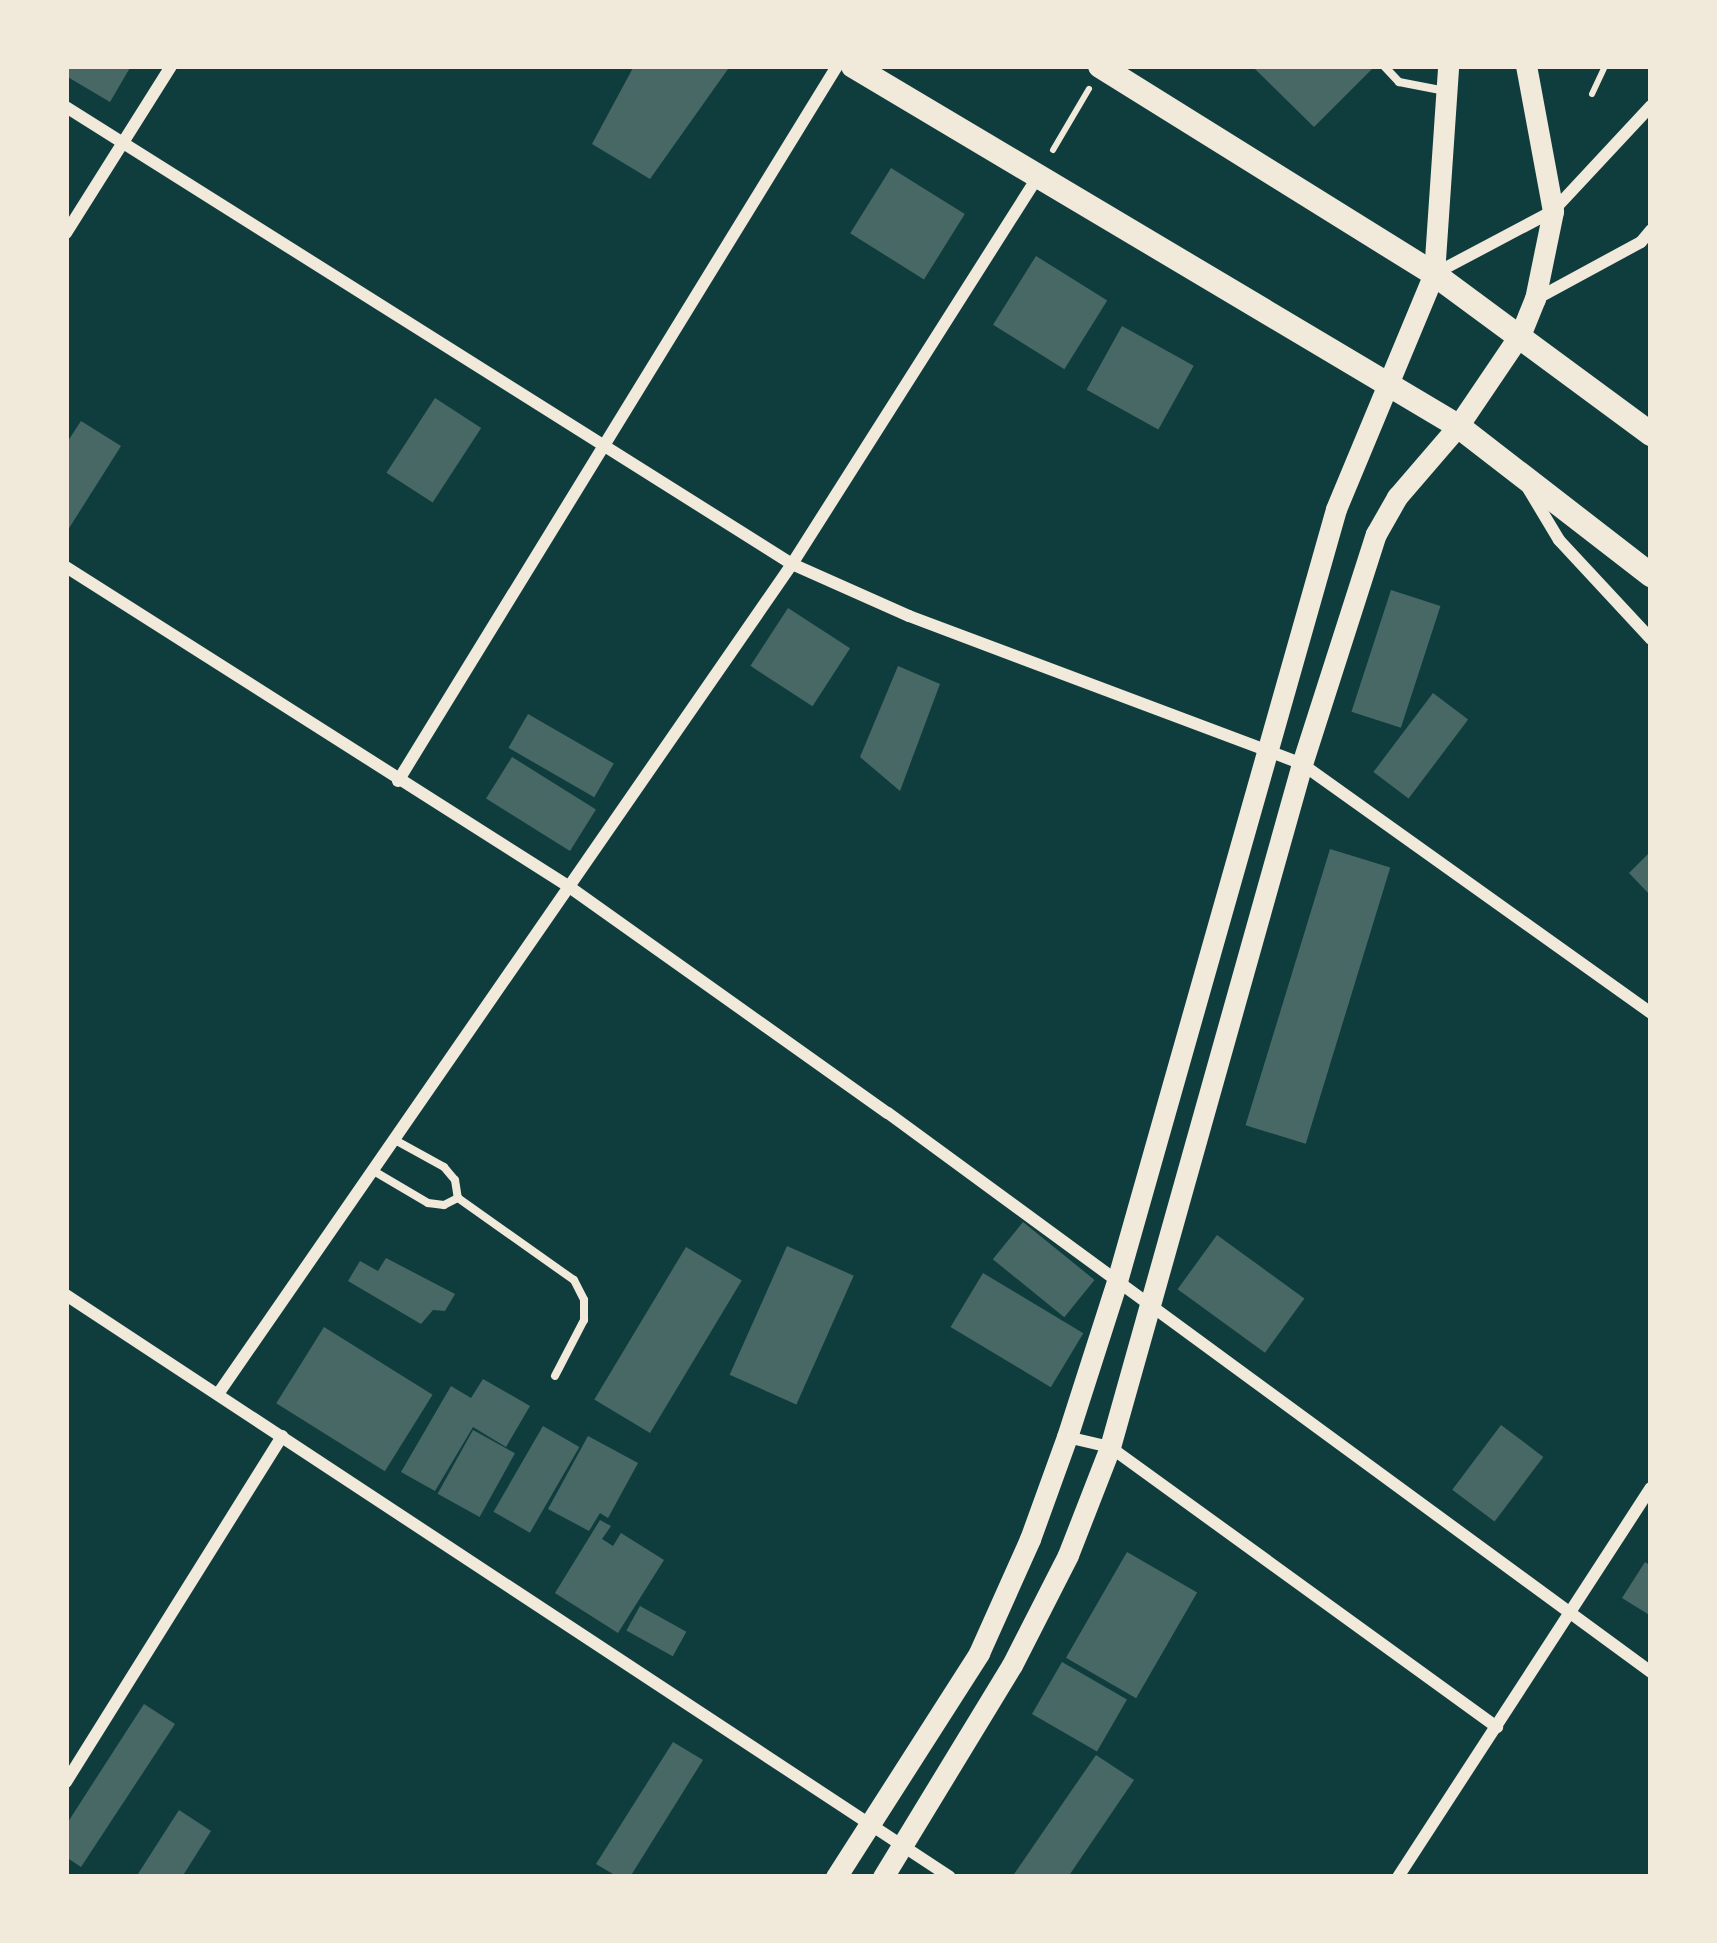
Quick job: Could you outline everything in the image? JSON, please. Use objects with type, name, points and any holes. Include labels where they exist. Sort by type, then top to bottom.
[{"type":"main road","points":[[853,66],[1458,426],[1517,467],[1651,575]]},
{"type":"main road","points":[[836,1877],[979,1653],[1030,1539],[1067,1437],[1117,1281],[1336,509],[1434,274],[1436,184],[1448,66]]},
{"type":"main road","points":[[884,1877],[1012,1665],[1068,1556],[1110,1447],[1302,764],[1376,534],[1397,497],[1458,426],[1520,333],[1535,299],[1553,211],[1526,66]]},
{"type":"main road","points":[[1101,67],[1434,274],[1651,434]]},
{"type":"street","points":[[66,233],[171,66]]},
{"type":"street","points":[[398,781],[837,66]]},
{"type":"street","points":[[1434,274],[1553,211],[1651,106]]},
{"type":"street","points":[[66,107],[792,563],[909,616],[1302,764],[1651,1013]]},
{"type":"street","points":[[218,1394],[792,563],[1036,179]]},
{"type":"street","points":[[1535,299],[1641,242],[1651,230]]},
{"type":"street","points":[[1517,467],[1559,540],[1651,639]]},
{"type":"street","points":[[66,567],[568,886],[1651,1672]]},
{"type":"street","points":[[66,1295],[950,1877]]},
{"type":"street","points":[[66,1783],[283,1436]]},
{"type":"street","points":[[1067,1437],[1110,1447],[1497,1727]]},
{"type":"street","points":[[1398,1877],[1651,1488]]},
{"type":"lane","points":[[1384,66],[1399,82],[1446,91]]},
{"type":"lane","points":[[393,1139],[444,1167],[455,1180],[458,1198],[574,1280],[584,1300],[584,1320],[555,1376]]},
{"type":"lane","points":[[372,1170],[428,1203],[444,1205],[458,1198]]},
{"type":"path","points":[[1592,94],[1605,66]]},
{"type":"path","points":[[1036,179],[1101,67]]},
{"type":"building","points":[[66,66],[131,66],[110,102],[66,76]]},
{"type":"building","points":[[634,66],[728,69],[650,179],[592,144]]},
{"type":"building","points":[[1252,66],[1375,66],[1314,127]]},
{"type":"building","points":[[891,168],[965,214],[924,279],[850,233]]},
{"type":"building","points":[[1036,256],[1107,301],[1064,369],[993,325]]},
{"type":"building","points":[[1122,326],[1194,366],[1158,430],[1087,390]]},
{"type":"building","points":[[435,398],[481,428],[433,503],[387,473]]},
{"type":"building","points":[[81,421],[121,446],[66,533],[66,444]]},
{"type":"building","points":[[1391,590],[1440,606],[1401,728],[1351,712]]},
{"type":"building","points":[[788,608],[850,648],[812,706],[750,666]]},
{"type":"building","points":[[898,666],[940,684],[900,791],[860,757]]},
{"type":"building","points":[[1433,693],[1468,719],[1409,799],[1373,772]]},
{"type":"building","points":[[528,714],[614,764],[594,797],[508,748]]},
{"type":"building","points":[[512,757],[596,809],[570,851],[486,799]]},
{"type":"building","points":[[1330,849],[1390,867],[1306,1144],[1246,1125]]},
{"type":"building","points":[[1651,851],[1651,896],[1629,873]]},
{"type":"building","points":[[1023,1222],[1094,1280],[1064,1317],[993,1259]]},
{"type":"building","points":[[1217,1235],[1304,1298],[1265,1353],[1178,1289]]},
{"type":"building","points":[[787,1246],[854,1276],[796,1405],[730,1375]]},
{"type":"building","points":[[686,1247],[742,1280],[650,1433],[594,1400]]},
{"type":"building","points":[[386,1258],[455,1294],[445,1311],[433,1310],[421,1324],[348,1281],[360,1261],[378,1271]]},
{"type":"building","points":[[983,1273],[1083,1333],[1051,1387],[951,1327]]},
{"type":"building","points":[[324,1327],[433,1395],[385,1471],[276,1403]]},
{"type":"building","points":[[483,1379],[530,1406],[506,1447],[473,1427],[435,1491],[401,1472],[451,1386],[471,1398]]},
{"type":"building","points":[[1501,1425],[1543,1457],[1495,1522],[1452,1490]]},
{"type":"building","points":[[543,1426],[579,1447],[530,1533],[494,1512]]},
{"type":"building","points":[[473,1430],[515,1453],[480,1517],[438,1494]]},
{"type":"building","points":[[588,1436],[638,1463],[608,1518],[600,1513],[589,1531],[548,1509]]},
{"type":"building","points":[[600,1520],[611,1526],[602,1539],[613,1546],[621,1533],[664,1560],[618,1633],[555,1593]]},
{"type":"building","points":[[1127,1552],[1197,1592],[1136,1698],[1066,1658]]},
{"type":"building","points":[[1645,1562],[1651,1566],[1651,1616],[1622,1598]]},
{"type":"building","points":[[640,1606],[686,1632],[673,1656],[626,1630]]},
{"type":"building","points":[[1062,1662],[1127,1700],[1097,1751],[1032,1714]]},
{"type":"building","points":[[144,1704],[175,1724],[81,1867],[66,1857],[66,1825]]},
{"type":"building","points":[[673,1742],[703,1760],[630,1877],[618,1877],[596,1864]]},
{"type":"building","points":[[1096,1755],[1134,1780],[1068,1877],[1012,1877]]},
{"type":"building","points":[[179,1810],[211,1831],[182,1877],[136,1877]]}]
